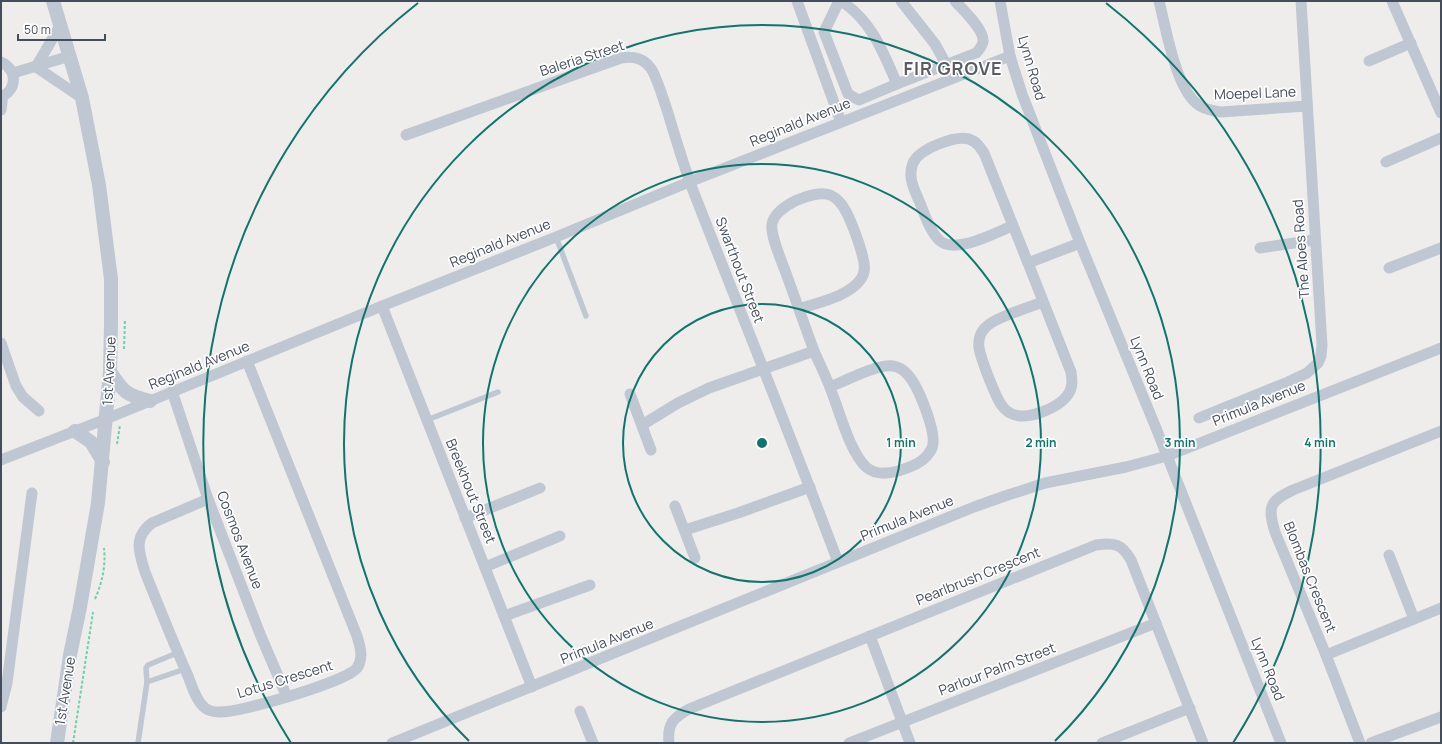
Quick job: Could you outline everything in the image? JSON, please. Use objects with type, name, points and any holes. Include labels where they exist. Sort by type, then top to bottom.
[{"type":"street","name":"1st Avenue","points":[[53,1],[82,98],[99,185],[111,279],[110,371],[103,462],[98,503],[70,655],[57,743]]},
{"type":"street","points":[[797,1],[841,122]]},
{"type":"street","points":[[897,84],[880,44],[853,9],[840,1],[824,32],[848,94],[860,100],[976,53],[983,42],[983,36],[979,28],[955,1]]},
{"type":"street","points":[[901,1],[935,44],[946,64]]},
{"type":"street","name":"Lynn Road","points":[[1000,1],[1010,56],[1022,94],[1080,243],[1167,456],[1281,743]]},
{"type":"street","name":"Moepel Lane","points":[[1159,1],[1178,76],[1191,98],[1200,106],[1208,110],[1221,112],[1307,106]]},
{"type":"street","name":"The Aloes Road","points":[[1199,418],[1307,373],[1314,368],[1321,356],[1322,345],[1301,1]]},
{"type":"street","points":[[1392,1],[1441,112]]},
{"type":"street","points":[[36,67],[61,24]]},
{"type":"street","points":[[1369,60],[1411,43]]},
{"type":"street","points":[[13,73],[70,56]]},
{"type":"street","name":"Reginald Avenue","points":[[1,460],[106,419],[690,182],[1010,56]]},
{"type":"street","name":"Baleria Street","points":[[406,135],[621,58],[635,57],[641,59],[647,64],[655,77],[690,182]]},
{"type":"street","points":[[1,62],[10,68],[13,73],[13,85],[7,94],[1,97],[1,110]]},
{"type":"street","points":[[36,67],[82,98]]},
{"type":"street","points":[[1386,162],[1441,138]]},
{"type":"street","points":[[1012,226],[965,244],[949,244],[939,240],[930,227],[912,182],[911,168],[914,160],[925,150],[953,139],[967,139],[974,141],[979,145],[984,153],[1012,226],[1072,372],[1073,382],[1069,394],[1044,411],[1021,417],[1009,413],[1001,406],[984,366],[979,347],[980,338],[983,330],[990,323],[1043,302]]},
{"type":"street","name":"Swarthout Street","points":[[690,182],[838,562]]},
{"type":"street","points":[[799,308],[830,299],[849,290],[862,278],[864,272],[864,259],[851,223],[843,206],[837,199],[829,195],[814,195],[785,207],[776,214],[772,225],[778,252],[814,351],[830,387],[853,448],[860,460],[867,467],[873,472],[892,472],[916,464],[929,454],[934,439],[932,431],[921,397],[914,383],[905,371],[898,367],[885,366],[830,387]]},
{"type":"street","points":[[1260,248],[1315,240]]},
{"type":"street","points":[[1028,263],[1080,243]]},
{"type":"street","points":[[1389,268],[1441,248]]},
{"type":"street","name":"Breekhout Street","points":[[382,306],[532,687]]},
{"type":"street","points":[[1,343],[16,386],[23,397],[39,411]]},
{"type":"street","name":"Primula Avenue","points":[[392,743],[1005,496],[1045,483],[1126,467],[1167,456],[1441,348]]},
{"type":"street","points":[[642,425],[693,395],[814,351]]},
{"type":"street","name":"Lotus Crescent","points":[[208,500],[152,524],[144,529],[139,541],[141,559],[145,572],[185,669],[199,700],[205,708],[211,711],[220,712],[232,711],[287,697],[331,682],[350,673],[356,668],[361,655],[361,647],[247,361]]},
{"type":"street","points":[[110,371],[124,391],[134,397],[150,401]]},
{"type":"street","name":"Cosmos Avenue","points":[[172,391],[208,500],[260,634],[287,697]]},
{"type":"street","points":[[630,394],[651,450]]},
{"type":"street","name":"Blombas Crescent","points":[[1360,743],[1326,655],[1275,532],[1271,518],[1271,508],[1279,496],[1441,430]]},
{"type":"street","points":[[74,431],[91,442],[103,462]]},
{"type":"street","points":[[685,530],[731,516],[810,487]]},
{"type":"street","points":[[465,518],[540,488]]},
{"type":"street","points":[[1,707],[32,493]]},
{"type":"street","points":[[675,506],[695,558]]},
{"type":"street","points":[[485,567],[560,536]]},
{"type":"street","name":"Pearlbrush Crescent","points":[[670,743],[668,729],[680,714],[689,709],[1096,545],[1106,543],[1118,545],[1128,554],[1203,743]]},
{"type":"street","points":[[1389,555],[1414,619]]},
{"type":"street","points":[[504,616],[590,585]]},
{"type":"street","points":[[1326,655],[1441,608]]},
{"type":"street","name":"Parlour Palm Street","points":[[849,743],[1156,623]]},
{"type":"street","points":[[870,636],[910,743]]},
{"type":"street","points":[[1102,743],[1190,708]]},
{"type":"street","points":[[580,711],[593,743]]},
{"type":"street","points":[[1371,743],[1441,717]]},
{"type":"lane","points":[[556,237],[586,316]]},
{"type":"lane","points":[[427,420],[498,392]]},
{"type":"lane","points":[[138,743],[147,682],[146,668],[148,665],[178,653]]},
{"type":"lane","points":[[147,682],[185,669]]},
{"type":"district","name":"FIR GROVE","points":[[953,69]]}]
